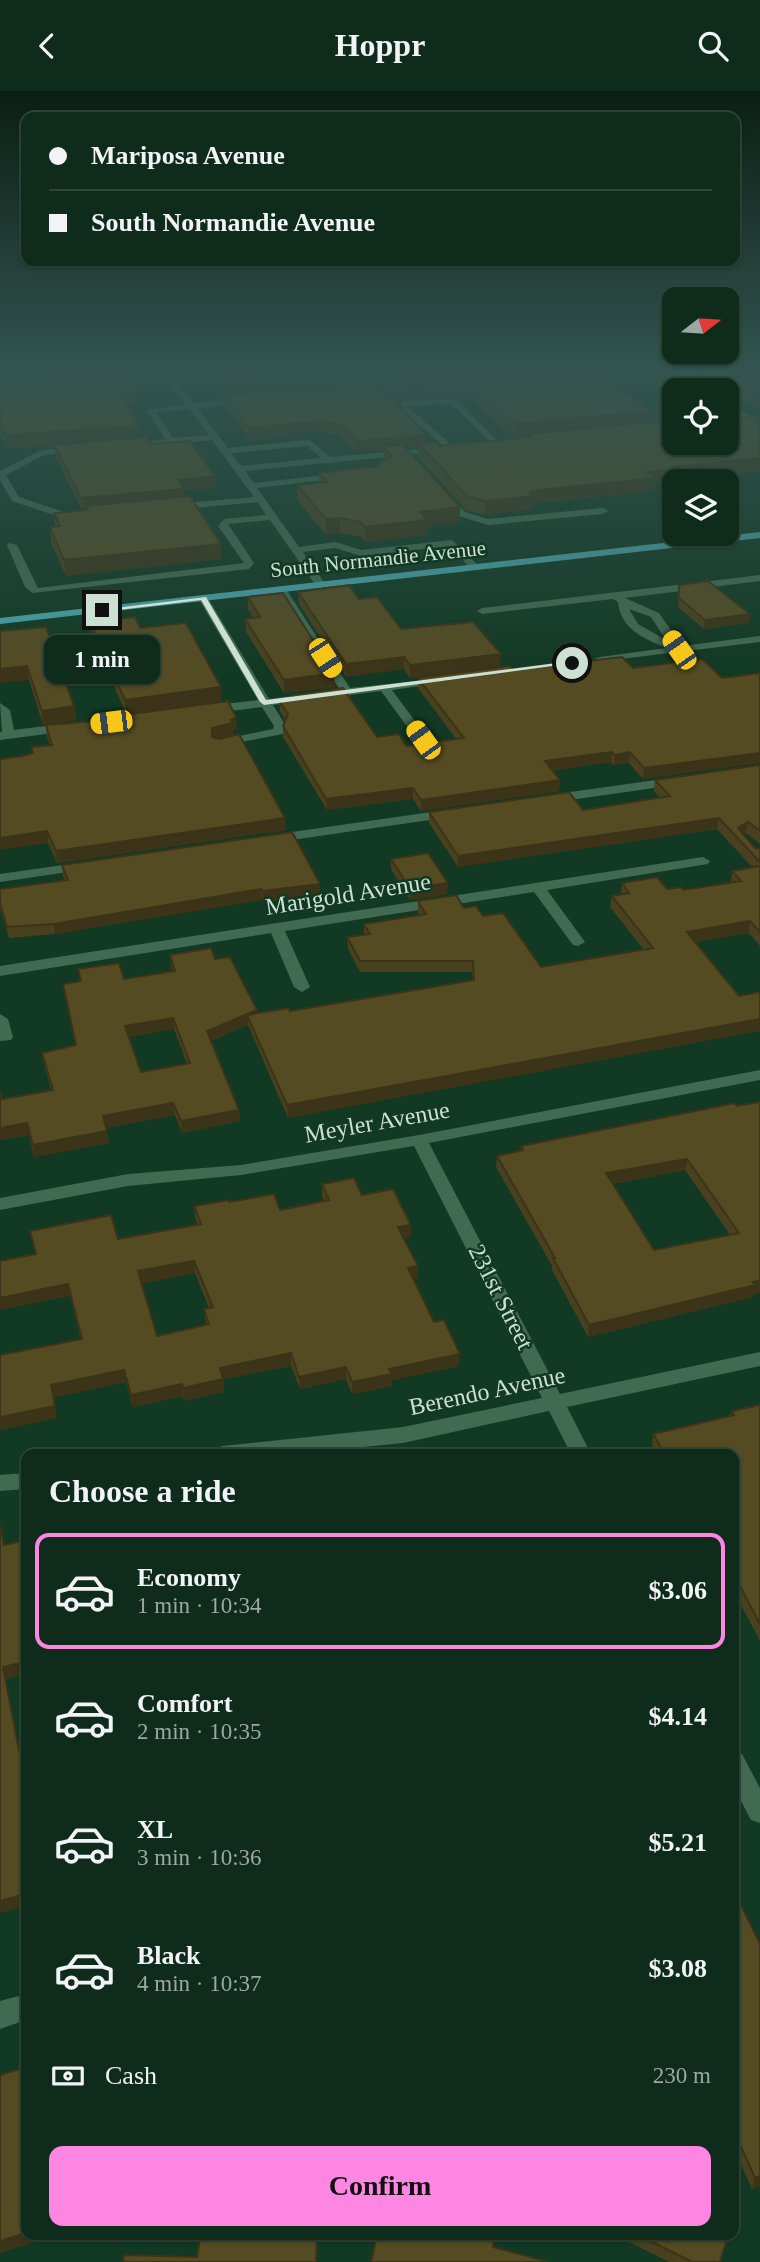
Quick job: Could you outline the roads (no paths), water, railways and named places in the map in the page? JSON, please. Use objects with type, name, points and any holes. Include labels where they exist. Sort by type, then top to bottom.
[{"type":"main road","name":"South Normandie Avenue","points":[[0,621],[760,535]]},
{"type":"street","points":[[240,470],[321,585]]},
{"type":"street","points":[[1,473],[15,499],[69,517],[95,515]]},
{"type":"street","points":[[251,486],[347,475]]},
{"type":"street","points":[[434,483],[462,514],[488,522],[603,511]]},
{"type":"street","points":[[160,509],[261,499]]},
{"type":"street","points":[[12,545],[30,587],[36,591],[245,567],[249,563],[223,526],[224,522],[273,517]]},
{"type":"street","points":[[296,550],[335,545],[361,553],[452,543],[475,567]]},
{"type":"street","points":[[482,611],[619,599],[760,578]]},
{"type":"street","points":[[281,589],[348,692]]},
{"type":"street","points":[[203,598],[280,726],[279,731],[219,744]]},
{"type":"street","points":[[619,599],[655,615],[679,650]]},
{"type":"street","points":[[619,599],[623,615],[634,628],[679,650]]},
{"type":"street","points":[[585,662],[760,639]]},
{"type":"street","points":[[197,711],[451,679]]},
{"type":"street","points":[[384,687],[423,740]]},
{"type":"street","points":[[0,706],[4,710],[4,735],[76,726]]},
{"type":"street","points":[[539,800],[691,779]]},
{"type":"street","points":[[262,840],[470,810]]},
{"type":"street","name":"Marigold Avenue","points":[[0,971],[703,861]]},
{"type":"street","points":[[0,878],[97,864]]},
{"type":"street","points":[[538,887],[578,942]]},
{"type":"street","points":[[275,928],[302,987]]},
{"type":"street","points":[[0,1019],[5,1037]]},
{"type":"street","name":"Meyler Avenue","points":[[0,1204],[128,1180],[241,1170],[419,1140],[760,1075]]},
{"type":"street","name":"231st Street","points":[[419,1140],[579,1449]]},
{"type":"street","name":"Berendo Avenue","points":[[269,1449],[402,1435],[760,1359]]},
{"type":"street","points":[[0,1483],[21,1481]]},
{"type":"street","points":[[739,1775],[751,1800]]},
{"type":"street","points":[[0,2015],[21,2009]]}]
